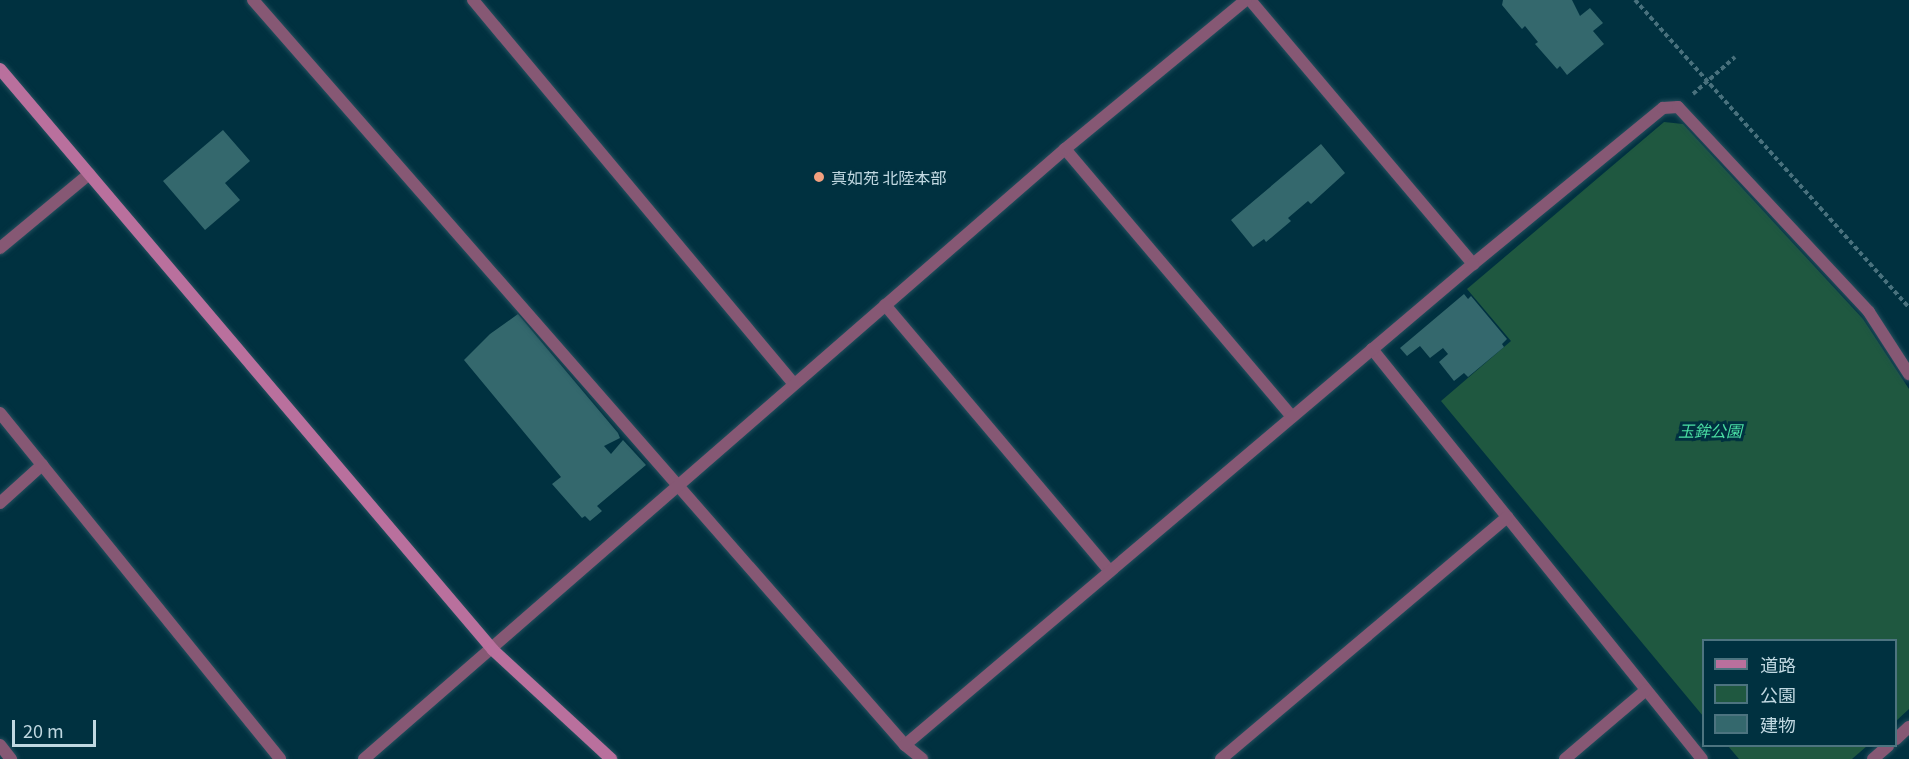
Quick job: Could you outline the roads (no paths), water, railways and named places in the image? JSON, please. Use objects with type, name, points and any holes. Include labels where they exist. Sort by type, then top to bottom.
[{"type":"street","points":[[253,0],[680,483],[905,745],[922,759]]},
{"type":"street","points":[[472,0],[794,384]]},
{"type":"street","points":[[364,759],[493,650],[680,483],[1065,149],[1248,0],[1473,264]]},
{"type":"street","points":[[0,69],[493,650],[611,759]]},
{"type":"street","points":[[905,745],[1473,264],[1663,108],[1678,107],[1869,312],[1909,374]]},
{"type":"street","points":[[1065,149],[1292,417]]},
{"type":"street","points":[[0,248],[89,174]]},
{"type":"street","points":[[885,305],[1110,571]]},
{"type":"street","points":[[1372,349],[1702,759]]},
{"type":"street","points":[[0,413],[280,759]]},
{"type":"street","points":[[0,503],[42,465]]},
{"type":"street","points":[[1221,759],[1507,517]]},
{"type":"street","points":[[1565,759],[1646,690]]},
{"type":"street","points":[[1897,738],[1909,727]]},
{"type":"street","points":[[0,745],[11,759]]},
{"type":"street","points":[[1873,759],[1887,747]]},
{"type":"place","name":"真如苑 北陸本部","points":[[819,177]]},
{"type":"park label","name":"玉鉾公園","points":[[1710,430]]}]
